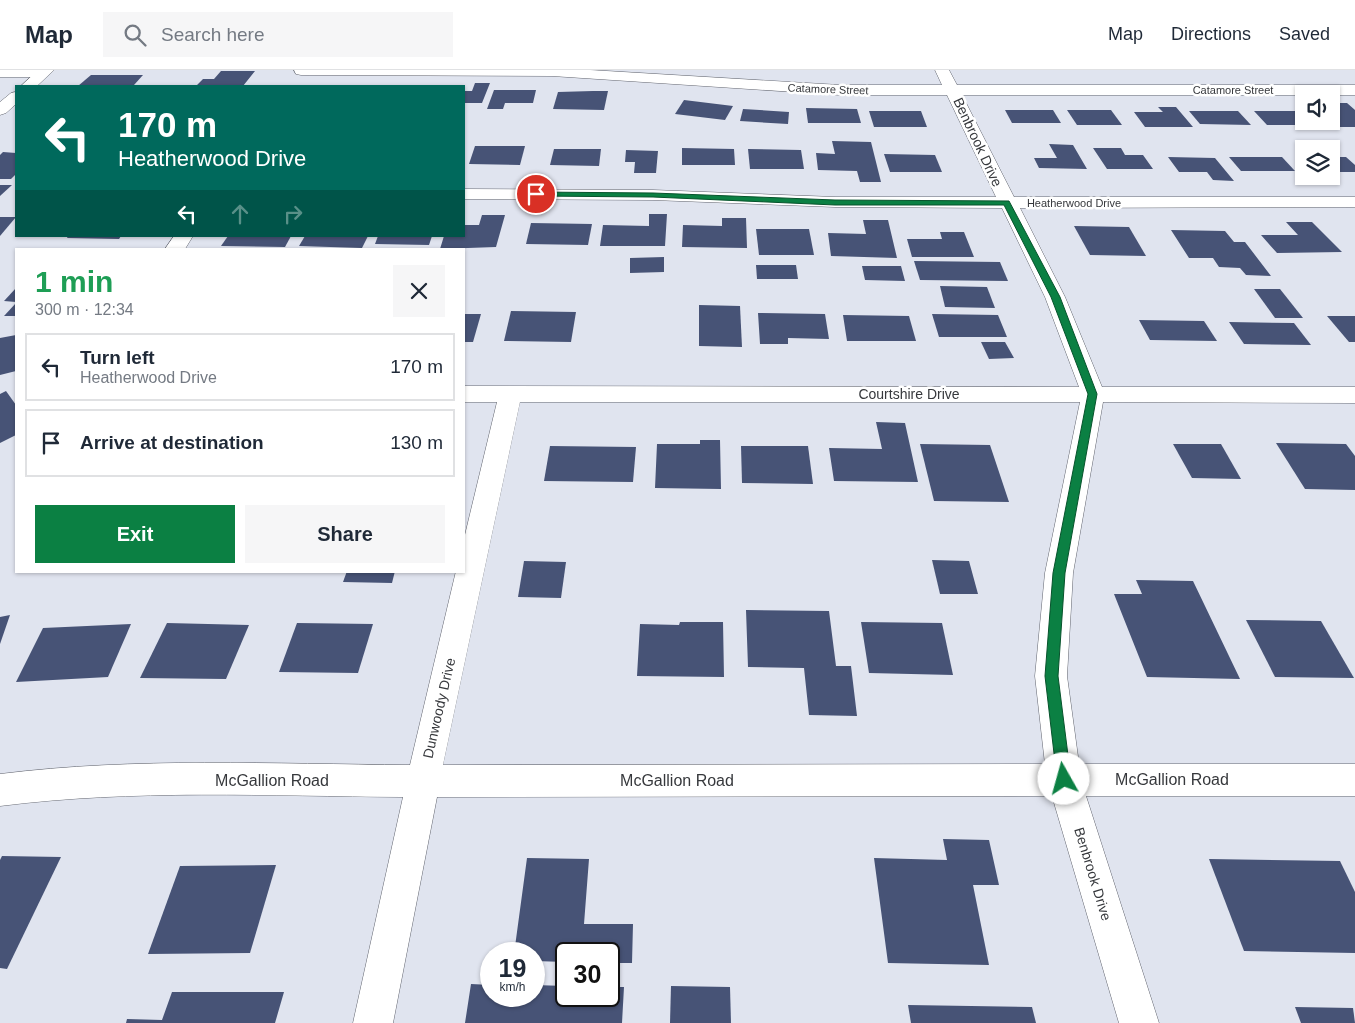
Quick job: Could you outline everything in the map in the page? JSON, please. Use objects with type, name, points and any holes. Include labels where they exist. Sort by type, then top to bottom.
[{"type":"street","name":"Catamore Street","points":[[301,70],[552,72],[794,88],[948,80],[1355,90]]},
{"type":"street","points":[[291,85],[301,70]]},
{"type":"street","points":[[0,73],[45,72]]},
{"type":"street","points":[[29,85],[45,72]]},
{"type":"street","name":"Benbrook Drive","points":[[948,80],[1055,297],[1092,394],[1059,573],[1051,676],[1064,779],[1139,1023]]},
{"type":"street","points":[[0,110],[15,97]]},
{"type":"street","name":"Heatherwood Drive","points":[[465,194],[644,195],[835,202],[1355,202]]},
{"type":"street","points":[[176,248],[183,237]]},
{"type":"street","name":"Courtshire Drive","points":[[465,394],[1355,394]]},
{"type":"street","name":"Dunwoody Drive","points":[[373,1023],[423,781],[510,394]]},
{"type":"street","name":"McGallion Road","points":[[0,790],[40,785],[197,779],[423,781],[1355,780]]},
{"type":"building","points":[[221,71],[255,71],[244,85],[197,85],[203,79],[214,79]]},
{"type":"building","points":[[91,75],[143,75],[134,85],[79,85]]},
{"type":"building","points":[[475,83],[490,83],[482,103],[465,103],[465,91],[472,91]]},
{"type":"building","points":[[494,90],[536,90],[533,103],[505,103],[503,109],[487,109]]},
{"type":"building","points":[[608,91],[604,110],[553,109],[558,92]]},
{"type":"building","points":[[684,100],[733,106],[725,120],[675,114]]},
{"type":"building","points":[[1340,103],[1347,103],[1355,110],[1355,127],[1340,127]]},
{"type":"building","points":[[1158,107],[1176,107],[1193,127],[1145,127],[1134,112],[1163,112]]},
{"type":"building","points":[[806,108],[857,109],[861,123],[808,123]]},
{"type":"building","points":[[743,109],[789,112],[788,124],[740,121]]},
{"type":"building","points":[[1005,110],[1053,110],[1061,123],[1012,123]]},
{"type":"building","points":[[1067,110],[1111,110],[1122,125],[1077,125]]},
{"type":"building","points":[[869,111],[921,111],[927,127],[874,127]]},
{"type":"building","points":[[1189,111],[1238,111],[1251,125],[1200,124]]},
{"type":"building","points":[[1254,111],[1295,111],[1295,125],[1267,125]]},
{"type":"building","points":[[832,141],[871,142],[881,182],[860,182],[857,171],[818,170],[816,153],[835,154]]},
{"type":"building","points":[[1049,144],[1073,145],[1087,169],[1039,168],[1034,158],[1057,158]]},
{"type":"building","points":[[475,146],[525,146],[520,165],[469,164]]},
{"type":"building","points":[[682,148],[734,149],[735,165],[682,165]]},
{"type":"building","points":[[1093,148],[1121,148],[1125,155],[1143,155],[1153,169],[1107,169]]},
{"type":"building","points":[[554,149],[601,149],[599,166],[550,165]]},
{"type":"building","points":[[748,149],[801,150],[804,169],[750,169]]},
{"type":"building","points":[[626,150],[658,151],[656,173],[634,173],[635,162],[625,162]]},
{"type":"building","points":[[3,152],[15,153],[15,175],[11,179],[0,179],[0,155]]},
{"type":"building","points":[[884,154],[935,155],[942,172],[890,172]]},
{"type":"building","points":[[1168,157],[1215,158],[1234,181],[1213,180],[1207,172],[1179,172]]},
{"type":"building","points":[[1229,157],[1282,157],[1295,171],[1241,171]]},
{"type":"building","points":[[1340,157],[1346,157],[1355,165],[1355,172],[1340,172]]},
{"type":"building","points":[[0,185],[12,185],[0,196]]},
{"type":"building","points":[[649,214],[667,214],[665,246],[600,246],[603,225],[649,226]]},
{"type":"building","points":[[482,215],[505,215],[496,247],[440,248],[444,237],[465,237],[465,225],[479,225]]},
{"type":"building","points":[[0,217],[15,217],[15,218],[0,236]]},
{"type":"building","points":[[722,218],[746,218],[747,248],[682,247],[683,225],[722,226]]},
{"type":"building","points":[[863,220],[888,220],[897,258],[831,256],[828,233],[866,234]]},
{"type":"building","points":[[1286,222],[1312,222],[1342,252],[1277,253],[1261,235],[1298,235]]},
{"type":"building","points":[[531,223],[592,224],[588,245],[526,244]]},
{"type":"building","points":[[1074,226],[1129,227],[1146,256],[1090,255]]},
{"type":"building","points":[[756,229],[809,229],[814,255],[759,255]]},
{"type":"building","points":[[1171,230],[1225,231],[1234,242],[1245,242],[1271,276],[1246,275],[1240,268],[1219,267],[1213,258],[1189,258]]},
{"type":"building","points":[[940,232],[964,232],[974,257],[912,257],[907,239],[942,239]]},
{"type":"building","points":[[68,237],[120,237],[119,239]]},
{"type":"building","points":[[227,237],[290,237],[285,247],[221,246]]},
{"type":"building","points":[[304,237],[368,237],[362,248],[299,246]]},
{"type":"building","points":[[378,237],[432,237],[429,245],[375,244]]},
{"type":"building","points":[[664,257],[664,272],[630,273],[630,258]]},
{"type":"building","points":[[914,261],[1000,262],[1008,281],[920,280]]},
{"type":"building","points":[[756,265],[796,265],[798,279],[757,279]]},
{"type":"building","points":[[862,266],[901,266],[905,281],[865,280]]},
{"type":"building","points":[[940,286],[987,287],[995,308],[945,307]]},
{"type":"building","points":[[15,289],[15,302],[4,301]]},
{"type":"building","points":[[1254,289],[1280,289],[1303,318],[1275,318]]},
{"type":"building","points":[[15,304],[15,316],[4,316]]},
{"type":"building","points":[[699,305],[740,306],[742,347],[699,346]]},
{"type":"building","points":[[511,311],[576,312],[571,342],[504,341]]},
{"type":"building","points":[[758,313],[825,314],[829,339],[788,338],[788,344],[760,344]]},
{"type":"building","points":[[465,314],[481,314],[473,342],[465,342]]},
{"type":"building","points":[[932,314],[998,315],[1007,337],[939,337]]},
{"type":"building","points":[[843,315],[909,316],[916,341],[847,341]]},
{"type":"building","points":[[1327,316],[1355,316],[1355,342],[1349,342]]},
{"type":"building","points":[[1139,320],[1204,321],[1217,341],[1150,340]]},
{"type":"building","points":[[1229,322],[1294,323],[1311,345],[1244,344]]},
{"type":"building","points":[[15,335],[15,371],[0,375],[0,338]]},
{"type":"building","points":[[981,342],[1005,342],[1014,358],[989,359]]},
{"type":"building","points":[[6,391],[15,404],[15,436],[0,443],[0,394]]},
{"type":"building","points":[[876,422],[905,423],[918,482],[834,481],[829,448],[882,449]]},
{"type":"building","points":[[700,440],[720,440],[721,489],[655,488],[657,444],[700,444]]},
{"type":"building","points":[[1276,443],[1346,444],[1355,456],[1355,490],[1305,489]]},
{"type":"building","points":[[920,444],[990,445],[1009,502],[934,501]]},
{"type":"building","points":[[1173,444],[1221,444],[1241,479],[1192,478]]},
{"type":"building","points":[[550,446],[636,447],[633,482],[544,481]]},
{"type":"building","points":[[741,446],[808,446],[813,484],[742,483]]},
{"type":"building","points":[[932,560],[969,561],[978,594],[940,594]]},
{"type":"building","points":[[524,561],[566,562],[561,598],[518,597]]},
{"type":"building","points":[[346,573],[394,573],[392,583],[343,582]]},
{"type":"building","points":[[1136,580],[1193,581],[1240,679],[1147,677],[1114,594],[1142,594]]},
{"type":"building","points":[[746,610],[829,611],[836,666],[851,666],[857,716],[809,715],[804,668],[748,667]]},
{"type":"building","points":[[10,615],[0,644],[0,617]]},
{"type":"building","points":[[1246,620],[1321,621],[1354,678],[1275,677]]},
{"type":"building","points":[[680,622],[723,622],[724,677],[637,676],[640,624],[679,625]]},
{"type":"building","points":[[861,622],[942,623],[953,675],[869,673]]},
{"type":"building","points":[[167,623],[249,625],[226,679],[140,678]]},
{"type":"building","points":[[297,623],[373,624],[358,673],[279,672]]},
{"type":"building","points":[[131,624],[108,677],[16,682],[43,628]]},
{"type":"building","points":[[943,839],[989,840],[999,885],[973,885],[989,965],[888,963],[874,858],[947,860]]},
{"type":"building","points":[[2,856],[61,857],[7,969],[0,968],[0,860]]},
{"type":"building","points":[[527,858],[589,859],[584,924],[633,924],[632,963],[620,963],[620,942],[555,942],[555,962],[545,961],[545,942],[516,942]]},
{"type":"building","points":[[1209,859],[1340,861],[1355,892],[1355,953],[1244,951]]},
{"type":"building","points":[[276,865],[250,953],[148,954],[180,866]]},
{"type":"building","points":[[471,984],[480,984],[480,1007],[545,1007],[545,985],[555,986],[555,1007],[620,1007],[620,987],[624,987],[622,1023],[465,1023]]},
{"type":"building","points":[[671,986],[730,987],[731,1023],[670,1023]]},
{"type":"building","points":[[172,992],[284,992],[275,1023],[126,1023],[127,1019],[162,1020]]},
{"type":"building","points":[[908,1005],[1032,1007],[1036,1023],[911,1023]]},
{"type":"building","points":[[1295,1007],[1353,1008],[1355,1023],[1301,1023]]},
{"type":"route","points":[[536,194],[653,195],[835,202],[1007,203],[1055,297],[1092,394],[1059,573],[1051,676],[1064,779]]}]
